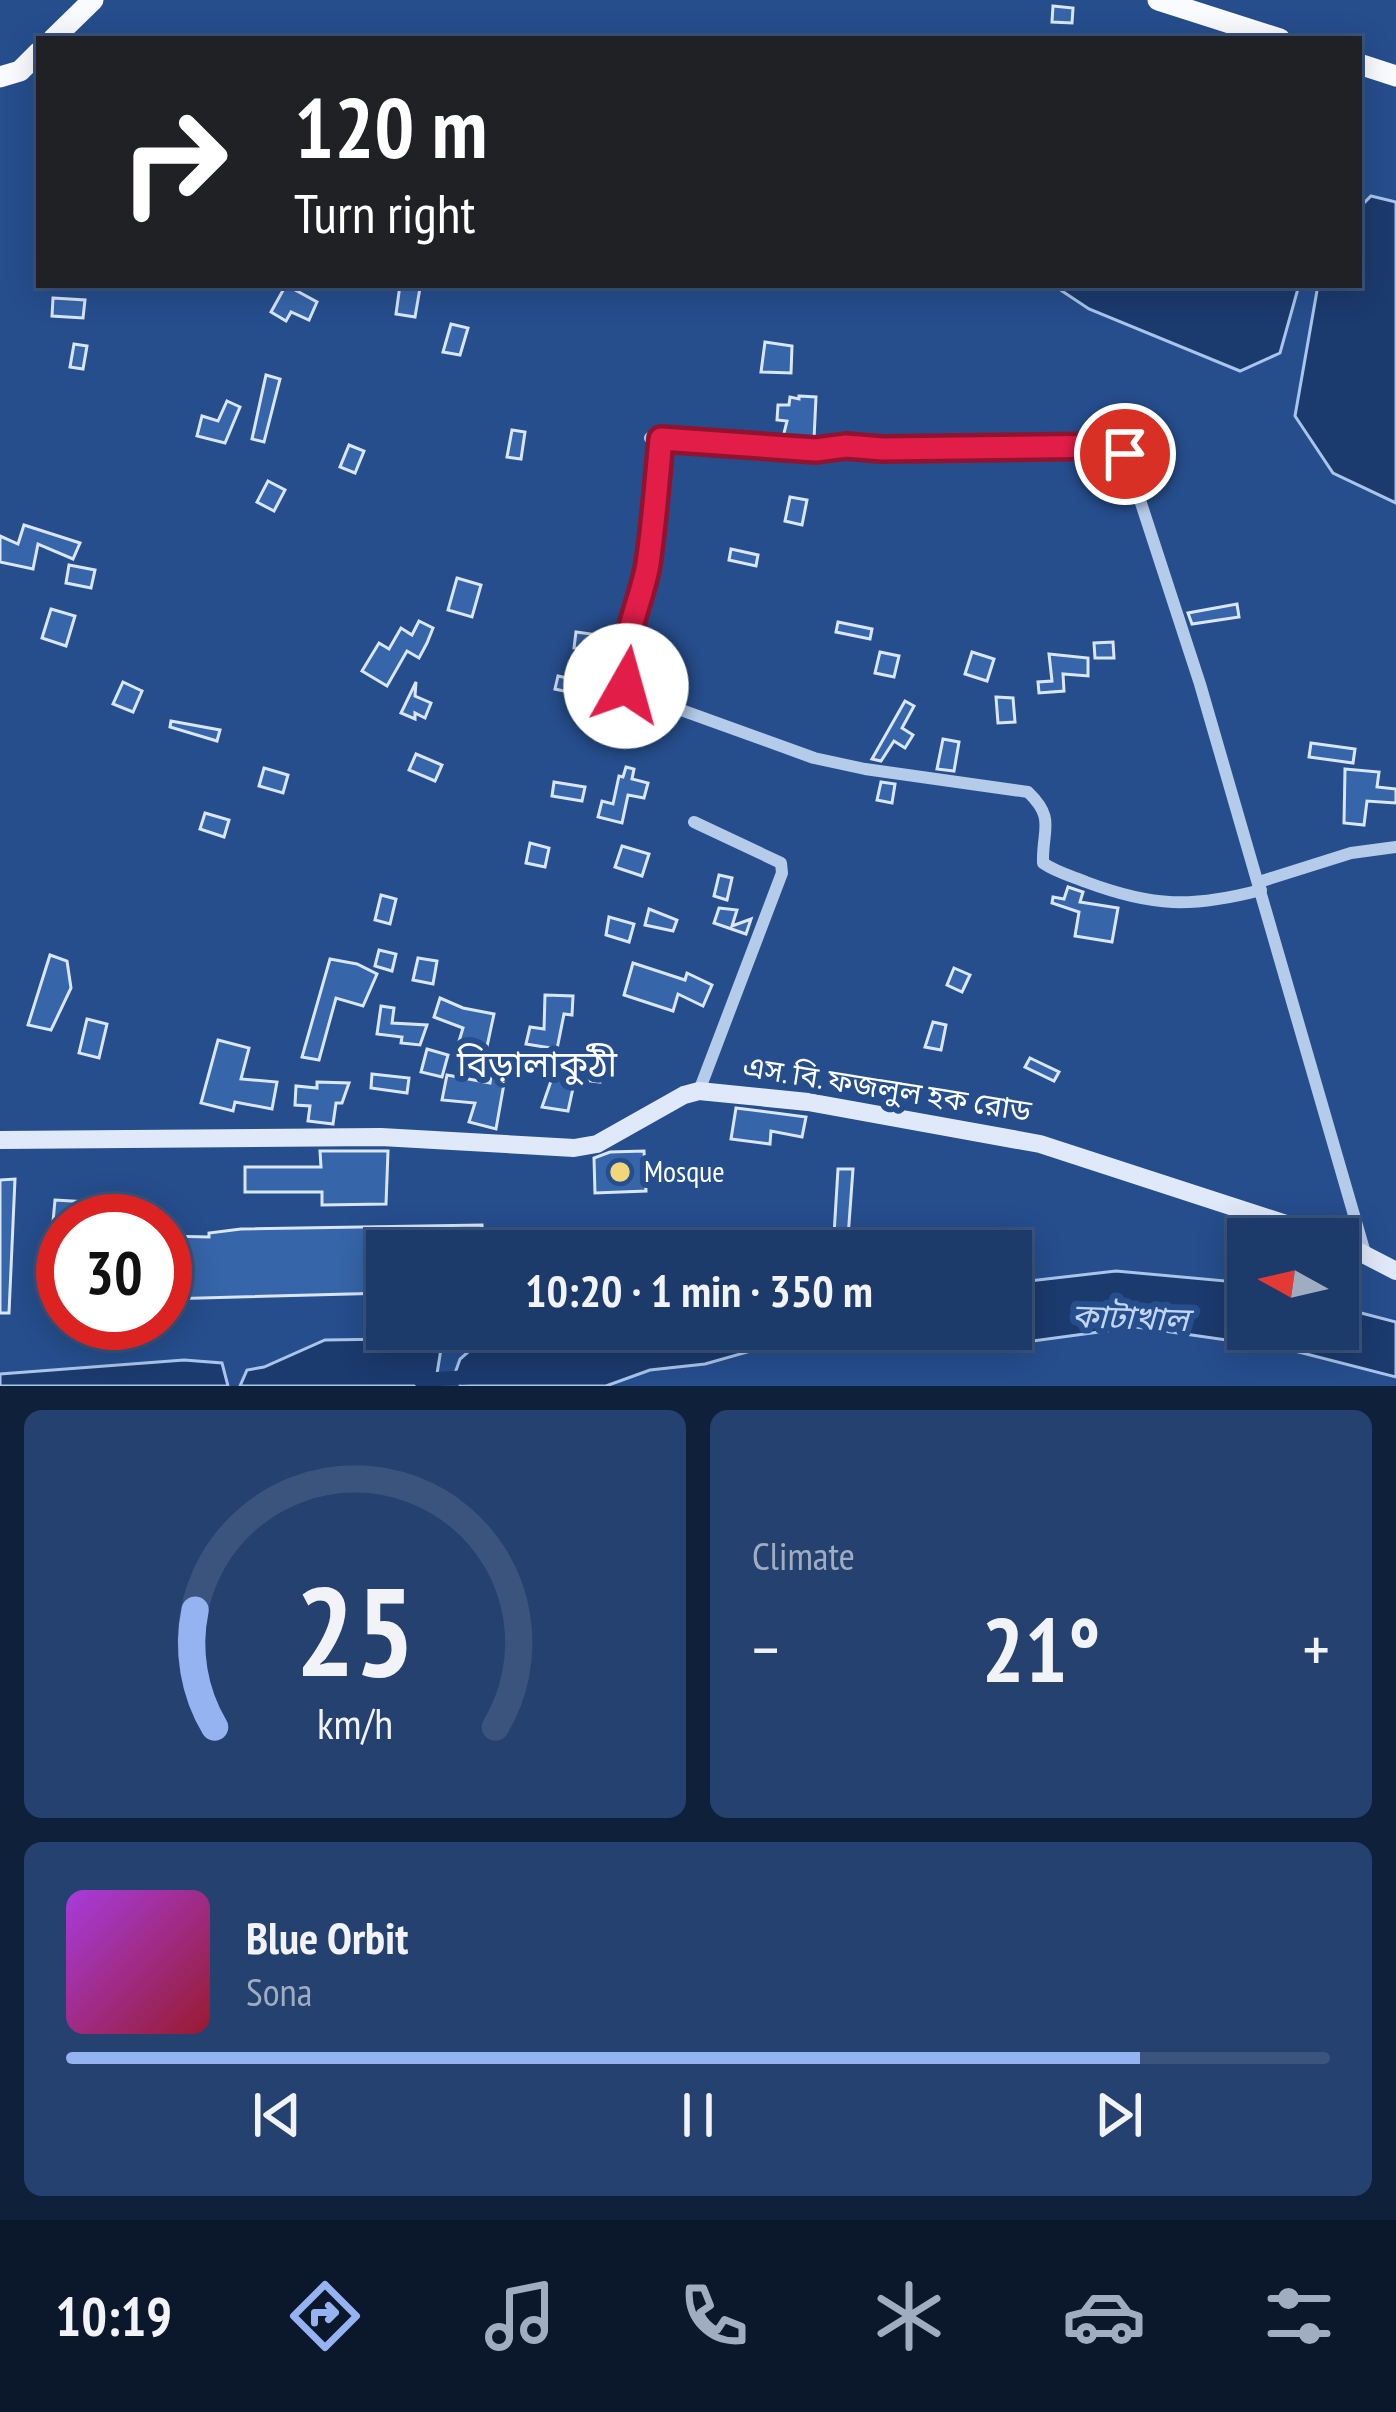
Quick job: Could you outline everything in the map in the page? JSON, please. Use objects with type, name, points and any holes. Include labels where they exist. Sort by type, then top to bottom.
[{"type":"main road","points":[[56,36],[93,0]]},
{"type":"main road","points":[[1158,0],[1271,36]]},
{"type":"main road","points":[[0,93],[10,74],[36,54]]},
{"type":"main road","points":[[1362,65],[1396,76]]},
{"type":"main road","name":"এস. বি. ফজলুল হক রোড","points":[[0,1140],[381,1137],[574,1148],[597,1144],[684,1094],[700,1091],[808,1102],[1040,1144],[1267,1218]]},
{"type":"main road","name":"এস. বি. ফজলুল হক রোড","points":[[1359,1250],[1396,1270]]},
{"type":"street","points":[[1365,1253],[1260,886],[1200,684],[1125,454],[1117,446],[846,446],[816,450],[655,439],[647,566],[624,677],[634,693],[814,758],[865,770],[1028,792],[1046,812],[1043,862],[1118,894],[1164,905],[1230,898],[1260,886],[1352,854],[1396,847]]},
{"type":"street","points":[[694,822],[781,863],[782,873],[700,1091]]},
{"type":"water","points":[[1371,196],[1396,202],[1396,503],[1333,473],[1295,416],[1317,288],[1362,288],[1362,205]]},
{"type":"water","points":[[1058,288],[1298,288],[1280,353],[1240,371],[1089,309]]},
{"type":"water","points":[[1116,1271],[1227,1281],[1227,1340],[1136,1327],[1032,1341],[1032,1281]]},
{"type":"water","points":[[1359,1312],[1396,1322],[1396,1377],[1291,1350],[1359,1350]]},
{"type":"water","points":[[366,1339],[366,1350],[441,1350],[435,1386],[240,1386],[247,1370],[325,1340]]},
{"type":"water","points":[[470,1350],[754,1350],[705,1364],[650,1370],[606,1386],[461,1386],[454,1376],[460,1359]]},
{"type":"water","points":[[184,1360],[222,1363],[228,1386],[0,1386],[0,1374]]},
{"type":"building","points":[[1053,6],[1073,8],[1072,23],[1052,22]]},
{"type":"building","points":[[284,288],[317,302],[309,320],[291,312],[286,321],[271,312]]},
{"type":"building","points":[[400,288],[420,288],[415,317],[396,314]]},
{"type":"building","points":[[53,298],[85,300],[83,318],[52,316]]},
{"type":"building","points":[[451,324],[468,328],[460,355],[443,352]]},
{"type":"building","points":[[765,342],[792,346],[791,373],[761,372]]},
{"type":"building","points":[[74,344],[87,346],[83,369],[70,367]]},
{"type":"building","points":[[266,375],[280,379],[264,442],[252,439]]},
{"type":"building","points":[[790,397],[816,397],[814,439],[783,437],[787,421],[777,420],[778,405],[789,405]]},
{"type":"building","points":[[227,401],[240,407],[225,443],[197,436],[202,416],[218,421]]},
{"type":"building","points":[[512,430],[525,432],[521,459],[507,457]]},
{"type":"building","points":[[349,445],[364,451],[355,473],[340,467]]},
{"type":"building","points":[[268,481],[285,490],[274,511],[257,502]]},
{"type":"building","points":[[790,497],[807,500],[802,525],[785,521]]},
{"type":"building","points":[[24,525],[80,543],[73,559],[38,544],[33,569],[0,562],[0,536],[18,544]]},
{"type":"building","points":[[731,549],[758,555],[756,566],[729,560]]},
{"type":"building","points":[[69,565],[95,570],[91,588],[66,583]]},
{"type":"building","points":[[457,578],[481,585],[472,617],[448,610]]},
{"type":"building","points":[[1237,604],[1239,617],[1192,624],[1188,613]]},
{"type":"building","points":[[51,609],[75,616],[66,646],[42,638]]},
{"type":"building","points":[[419,621],[433,628],[419,658],[407,651],[387,686],[362,671],[379,643],[389,649],[401,628],[412,635]]},
{"type":"building","points":[[838,622],[872,629],[870,639],[836,632]]},
{"type":"building","points":[[576,632],[616,642],[614,652],[574,648]]},
{"type":"building","points":[[1113,642],[1114,658],[1095,658],[1094,643]]},
{"type":"building","points":[[880,652],[899,656],[894,677],[875,673]]},
{"type":"building","points":[[972,652],[994,659],[987,681],[965,674]]},
{"type":"building","points":[[1049,654],[1088,658],[1088,676],[1063,674],[1064,691],[1039,693],[1038,682],[1052,681]]},
{"type":"building","points":[[558,676],[585,682],[582,695],[555,689]]},
{"type":"building","points":[[123,682],[142,691],[133,712],[113,704]]},
{"type":"building","points":[[416,682],[415,696],[431,703],[425,718],[401,713]]},
{"type":"building","points":[[996,697],[1013,698],[1015,722],[998,723]]},
{"type":"building","points":[[905,701],[914,706],[902,728],[913,735],[905,748],[894,741],[881,761],[872,759]]},
{"type":"building","points":[[171,721],[220,730],[217,741],[170,727]]},
{"type":"building","points":[[943,739],[959,742],[954,771],[937,769]]},
{"type":"building","points":[[1311,743],[1355,749],[1353,763],[1309,757]]},
{"type":"building","points":[[416,754],[442,765],[435,781],[409,770]]},
{"type":"building","points":[[626,767],[634,769],[632,779],[648,783],[644,798],[628,795],[622,823],[598,817],[602,801],[613,804],[619,776],[623,777]]},
{"type":"building","points":[[264,768],[288,775],[283,793],[259,786]]},
{"type":"building","points":[[1345,769],[1379,772],[1377,787],[1396,789],[1396,803],[1367,801],[1364,825],[1344,823]]},
{"type":"building","points":[[554,782],[585,787],[582,801],[552,796]]},
{"type":"building","points":[[881,782],[895,784],[892,803],[877,800]]},
{"type":"building","points":[[205,813],[229,820],[224,837],[200,829]]},
{"type":"building","points":[[530,843],[549,848],[545,867],[526,863]]},
{"type":"building","points":[[622,846],[649,854],[642,876],[615,867]]},
{"type":"building","points":[[719,875],[732,878],[727,900],[714,896]]},
{"type":"building","points":[[1068,887],[1083,892],[1080,902],[1118,908],[1112,942],[1075,936],[1079,912],[1052,903],[1053,897],[1064,899]]},
{"type":"building","points":[[381,895],[396,899],[390,924],[375,920]]},
{"type":"building","points":[[719,908],[737,910],[732,926],[751,919],[746,934],[714,923]]},
{"type":"building","points":[[649,909],[677,920],[673,931],[645,925]]},
{"type":"building","points":[[609,917],[634,924],[629,942],[606,935]]},
{"type":"building","points":[[379,950],[396,954],[392,971],[375,966]]},
{"type":"building","points":[[50,955],[67,961],[71,988],[51,1030],[28,1025]]},
{"type":"building","points":[[418,958],[437,961],[433,984],[413,980]]},
{"type":"building","points":[[330,959],[377,974],[363,1006],[336,998],[319,1060],[302,1057]]},
{"type":"building","points":[[633,963],[685,980],[687,973],[712,985],[703,1006],[678,994],[673,1011],[624,995]]},
{"type":"building","points":[[954,968],[970,975],[962,992],[947,985]]},
{"type":"building","points":[[545,995],[573,996],[572,1015],[564,1014],[557,1049],[526,1044],[530,1027],[544,1029]]},
{"type":"building","points":[[440,998],[494,1014],[486,1051],[457,1048],[463,1028],[434,1017]]},
{"type":"building","points":[[381,1006],[394,1008],[392,1023],[427,1025],[420,1045],[377,1034]]},
{"type":"building","points":[[87,1019],[107,1024],[99,1058],[79,1053]]},
{"type":"building","points":[[933,1022],[946,1025],[941,1050],[925,1047]]},
{"type":"building","points":[[218,1040],[249,1048],[241,1079],[277,1082],[272,1109],[235,1102],[233,1111],[201,1103]]},
{"type":"building","points":[[427,1049],[448,1055],[442,1077],[421,1072]]},
{"type":"building","points":[[560,1055],[607,1059],[600,1082],[575,1079],[568,1111],[542,1107]]},
{"type":"building","points":[[1030,1058],[1059,1072],[1054,1081],[1025,1067]]},
{"type":"building","points":[[372,1074],[409,1078],[407,1093],[371,1088]]},
{"type":"building","points":[[447,1075],[490,1083],[491,1076],[505,1078],[496,1129],[469,1122],[475,1103],[442,1100]]},
{"type":"building","points":[[317,1082],[349,1083],[342,1103],[336,1103],[333,1124],[308,1121],[310,1106],[295,1105],[296,1086],[317,1088]]},
{"type":"building","points":[[736,1108],[806,1117],[802,1137],[771,1131],[770,1144],[731,1139]]},
{"type":"building","points":[[320,1151],[388,1151],[386,1204],[322,1205],[322,1192],[245,1192],[245,1167],[321,1167]]},
{"type":"building","name":"Mosque","points":[[644,1151],[646,1191],[595,1193],[594,1158],[610,1152]]},
{"type":"building","points":[[838,1169],[853,1169],[849,1230],[834,1230]]},
{"type":"building","points":[[15,1179],[9,1313],[0,1313],[0,1180]]},
{"type":"building","points":[[482,1225],[482,1230],[366,1230],[366,1294],[192,1298],[192,1237],[241,1229]]},
{"type":"waterway","name":"কাটাখাল","points":[[420,1380],[470,1377]]},
{"type":"place","name":"Mosque","points":[[620,1172]]},
{"type":"district","name":"বিড়ালাকুঠী","points":[[537,1064]]},
{"type":"route","points":[[626,686],[629,644],[647,566],[661,439],[816,450],[846,446],[1117,446],[1125,454]]}]
